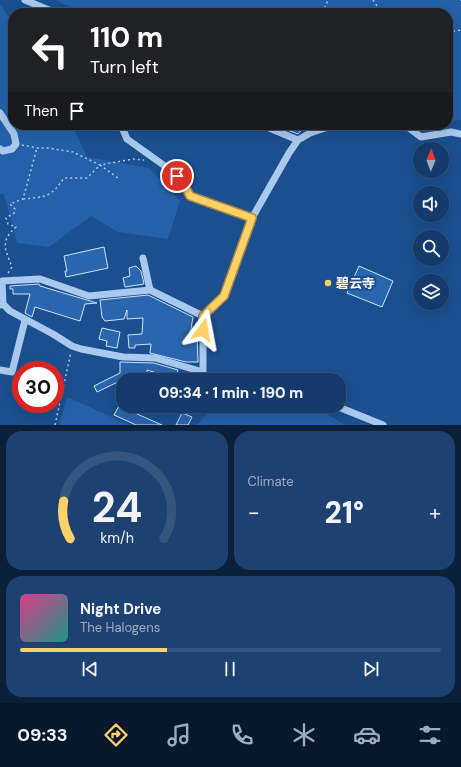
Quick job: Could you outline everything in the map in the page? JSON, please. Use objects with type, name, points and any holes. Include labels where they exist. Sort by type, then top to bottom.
[{"type":"street","points":[[25,0],[44,8]]},
{"type":"street","points":[[0,113],[8,125]]},
{"type":"street","points":[[0,149],[3,151],[12,149],[16,144],[14,134],[11,130]]},
{"type":"street","points":[[123,130],[127,139],[169,169],[184,184],[190,196],[252,218]]},
{"type":"street","points":[[274,130],[298,140]]},
{"type":"street","points":[[203,316],[150,290],[89,296],[40,279],[1,282],[1,305],[72,346],[123,357],[155,358],[203,372],[203,316],[224,296],[252,218],[275,175],[298,140],[319,130]]},
{"type":"street","points":[[412,130],[421,137],[451,132],[461,134]]},
{"type":"street","points":[[143,258],[150,290]]},
{"type":"street","points":[[0,370],[12,372],[25,320]]},
{"type":"street","points":[[346,410],[383,425]]},
{"type":"path","points":[[373,0],[380,8]]},
{"type":"path","points":[[16,144],[73,152],[100,165],[118,178]]},
{"type":"path","points":[[24,199],[37,148]]},
{"type":"path","points":[[1,282],[12,268],[4,249],[4,241],[9,233],[16,227],[8,224],[6,218],[14,214],[15,209],[10,204],[24,199],[40,198],[54,192],[64,178],[87,178],[100,165],[133,159],[155,160]]},
{"type":"path","points":[[55,425],[72,346]]},
{"type":"shaded area","points":[[55,0],[461,0],[461,120],[453,121],[453,8],[73,8]]},
{"type":"shaded area","points":[[0,4],[8,16],[8,130],[74,130],[87,157],[149,168],[180,201],[168,239],[118,232],[91,216],[49,247],[17,243],[4,194],[0,194]]},
{"type":"shaded area","points":[[67,397],[130,425],[59,425],[62,413],[64,413]]},
{"type":"shaded area","points":[[208,413],[325,413],[345,425],[197,425]]},
{"type":"building","points":[[288,130],[301,130],[298,134]]},
{"type":"building","points":[[104,247],[108,268],[66,277],[65,271],[67,271],[64,256]]},
{"type":"building","points":[[136,266],[141,271],[144,284],[125,287],[123,278],[130,276],[129,268]]},
{"type":"building","points":[[359,266],[393,281],[382,307],[347,293]]},
{"type":"building","points":[[39,284],[40,286],[97,303],[85,304],[80,321],[35,307],[32,317],[25,313],[30,294],[13,294],[13,289],[10,289],[10,286]]},
{"type":"building","points":[[148,295],[193,317],[190,335],[197,335],[198,362],[186,362],[150,353],[151,344],[135,345],[135,348],[129,348],[128,335],[142,334],[143,318],[127,319],[127,310],[124,319],[105,321],[102,317],[100,300]]},
{"type":"building","points":[[102,328],[120,332],[117,348],[106,346],[107,341],[99,339]]},
{"type":"building","points":[[120,362],[154,363],[178,370],[177,373],[156,373],[147,370],[147,373],[120,373]]},
{"type":"building","points":[[116,375],[116,383],[97,392],[94,386]]},
{"type":"building","points":[[116,411],[116,413],[135,413],[162,425],[136,425],[114,415]]},
{"type":"building","points":[[182,413],[192,417],[188,425],[176,425]]},
{"type":"place","name":"碧云寺","points":[[328,283]]},
{"type":"route","points":[[177,176],[184,184],[190,196],[252,218],[224,296],[203,316],[203,330]]}]
